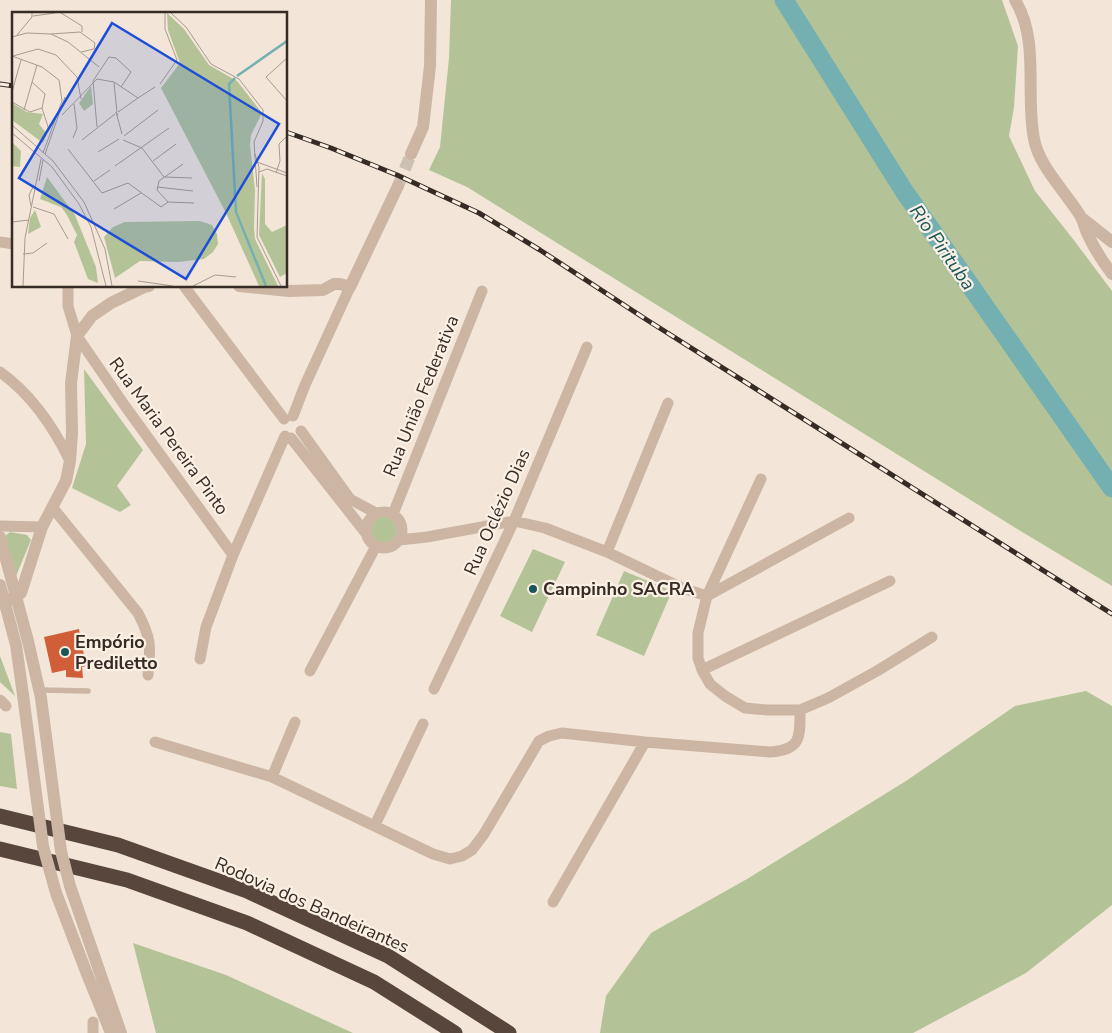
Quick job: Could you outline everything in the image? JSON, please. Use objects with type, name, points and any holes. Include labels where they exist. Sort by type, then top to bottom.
[{"type":"highway","name":"Rodovia dos Bandeirantes","points":[[0,816],[118,845],[246,892],[388,956],[509,1033]]},
{"type":"highway","points":[[0,849],[127,880],[247,923],[374,982],[455,1033]]},
{"type":"street","points":[[411,154],[423,127],[430,66],[431,0]]},
{"type":"street","points":[[1015,0],[1021,11],[1027,31],[1030,54],[1031,113],[1034,141],[1045,165],[1082,218],[1094,245],[1112,274]]},
{"type":"street","points":[[398,186],[305,385],[288,418],[280,426],[282,433],[288,437],[365,532],[371,543],[388,548],[399,540],[427,537],[514,521],[546,528],[607,552],[682,588],[707,596],[849,518]]},
{"type":"street","points":[[1082,218],[1112,242]]},
{"type":"street","points":[[259,288],[289,291],[323,290],[334,284],[350,287]]},
{"type":"street","name":"Rua Maria Pereira Pinto","points":[[68,288],[68,306],[77,336],[233,554]]},
{"type":"street","points":[[11,599],[21,593],[42,527],[66,481],[70,461],[72,433],[71,383],[77,336],[92,316],[111,303],[142,288]]},
{"type":"street","points":[[186,288],[288,418],[300,421],[301,431],[350,499],[376,513],[388,512],[393,514],[401,523],[399,540]]},
{"type":"street","name":"Rua União Federativa","points":[[393,514],[482,291]]},
{"type":"street","name":"Rua Oclézio Dias","points":[[434,689],[514,521],[587,347]]},
{"type":"street","points":[[0,372],[29,398],[58,437],[70,461]]},
{"type":"street","points":[[607,552],[668,403]]},
{"type":"street","points":[[200,659],[206,627],[233,554],[288,437],[301,431]]},
{"type":"street","points":[[760,480],[707,596],[697,643],[698,658],[710,684],[745,708],[800,710],[828,698],[877,671],[932,636]]},
{"type":"street","points":[[53,508],[138,613],[147,631],[150,647],[148,674]]},
{"type":"street","points":[[365,532],[368,520],[376,513]]},
{"type":"street","points":[[0,526],[42,527]]},
{"type":"street","points":[[0,537],[11,599],[43,846],[56,893],[121,1033]]},
{"type":"street","points":[[310,671],[376,546]]},
{"type":"street","points":[[21,614],[25,601],[26,580]]},
{"type":"street","points":[[702,670],[890,581]]},
{"type":"street","points":[[0,585],[21,614],[40,694],[61,851],[110,1033]]},
{"type":"street","points":[[155,742],[272,777],[433,854],[450,859],[462,856],[472,850],[484,834],[539,741],[549,736],[562,733],[645,742],[782,752],[794,745],[800,735],[800,710]]},
{"type":"street","points":[[272,777],[295,722]]},
{"type":"street","points":[[375,825],[424,724]]},
{"type":"street","points":[[553,902],[645,742]]},
{"type":"lane","points":[[40,694],[88,691]]},
{"type":"green space","points":[[451,0],[1002,0],[1018,46],[1014,107],[1009,136],[1035,191],[1112,291],[1112,586],[467,187],[429,170],[440,147],[449,58]]},
{"type":"green space","points":[[84,369],[143,450],[117,486],[131,505],[120,512],[72,488],[86,444]]},
{"type":"green space","points":[[383,515],[393,519],[397,529],[393,539],[383,543],[373,539],[369,529],[373,519]]},
{"type":"green space","points":[[10,532],[27,535],[31,540],[16,576],[5,536]]},
{"type":"green space","name":"Campinho SACRA","points":[[533,549],[565,562],[532,632],[500,616]]},
{"type":"green space","points":[[624,571],[672,591],[644,656],[596,635]]},
{"type":"green space","points":[[0,656],[15,696],[0,682]]},
{"type":"green space","points":[[1086,691],[1112,706],[1112,905],[1026,973],[913,1033],[600,1033],[606,996],[651,933],[747,879],[906,781],[1015,706]]},
{"type":"green space","points":[[0,732],[11,734],[17,789],[0,786]]},
{"type":"green space","points":[[133,943],[226,975],[353,1033],[156,1033]]},
{"type":"building","points":[[79,629],[86,666],[82,667],[83,678],[66,677],[66,670],[52,673],[44,637]]},
{"type":"waterway","name":"Rio Pirituba","points":[[784,0],[904,191],[1112,488]]},
{"type":"tunnel","points":[[398,186],[411,154]]},
{"type":"railway","points":[[0,84],[12,86]]},
{"type":"railway","points":[[288,133],[397,175],[479,213],[1112,614]]},
{"type":"place","name":"Campinho SACRA","points":[[533,589]]},
{"type":"place","name":"Empório Prediletto","points":[[65,652]]}]
